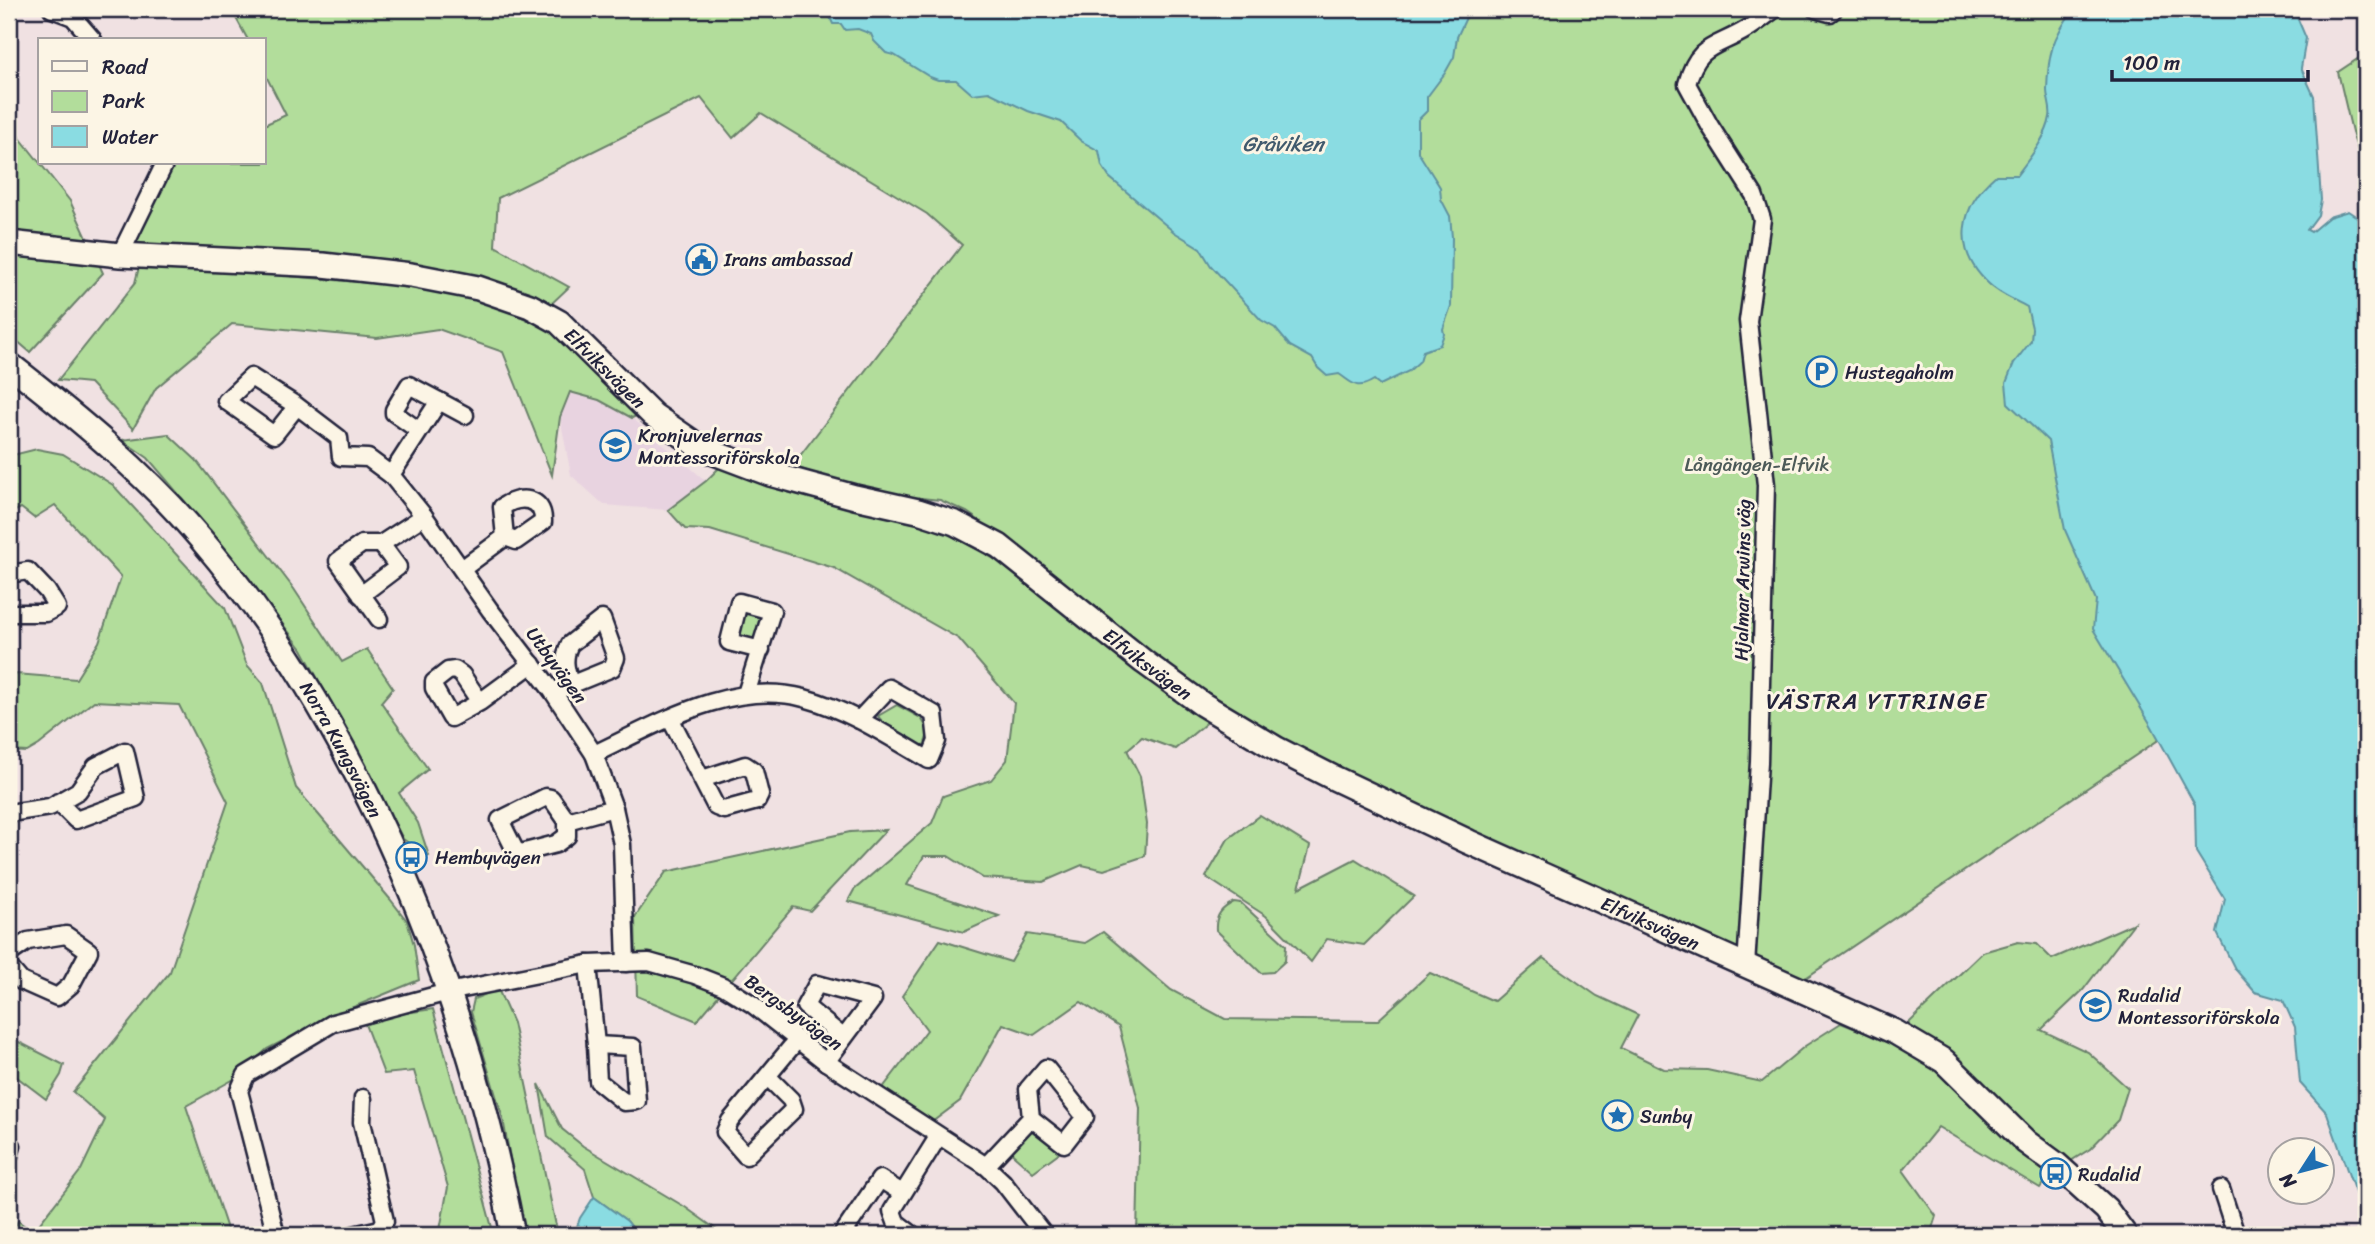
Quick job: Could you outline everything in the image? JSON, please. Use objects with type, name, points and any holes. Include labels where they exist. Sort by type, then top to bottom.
[{"type":"street","points":[[52,9],[73,17],[91,38]]},
{"type":"street","name":"Hjalmar Arwins väg","points":[[1746,966],[1759,762],[1766,485],[1748,321],[1762,219],[1754,195],[1710,126],[1688,84],[1692,64],[1708,48],[1746,30],[1775,9]]},
{"type":"street","points":[[1815,9],[1830,13],[1834,9]]},
{"type":"street","points":[[120,255],[165,164]]},
{"type":"street","name":"Elfviksvägen","points":[[9,243],[120,255],[323,265],[411,275],[478,288],[530,306],[559,322],[653,415],[701,448],[770,474],[918,511],[955,523],[999,546],[1144,662],[1202,704],[1277,749],[1469,842],[1895,1032],[1944,1061],[2026,1142],[2056,1164],[2106,1209],[2125,1235]]},
{"type":"street","name":"Norra Kungsvägen","points":[[9,364],[99,436],[164,498],[200,537],[265,620],[317,701],[365,790],[402,874],[448,992],[492,1138],[513,1235]]},
{"type":"street","points":[[418,430],[394,413],[409,385],[465,415]]},
{"type":"street","points":[[391,475],[439,401]]},
{"type":"street","name":"Utbyvägen","points":[[297,406],[339,438],[341,457],[368,458],[391,475],[553,692],[594,754],[614,808],[622,844],[626,963]]},
{"type":"street","points":[[379,619],[338,561],[362,544],[381,544],[424,516]]},
{"type":"street","points":[[462,569],[505,537]]},
{"type":"street","points":[[361,595],[398,567],[381,544]]},
{"type":"street","points":[[9,574],[28,571],[47,591],[57,607],[46,613],[9,612]]},
{"type":"street","points":[[746,694],[761,650]]},
{"type":"street","points":[[480,702],[532,664]]},
{"type":"street","points":[[553,692],[570,684]]},
{"type":"street","points":[[594,754],[692,709],[746,694],[803,698],[859,720],[929,760],[937,741],[934,714],[889,688],[859,720]]},
{"type":"street","points":[[670,718],[702,779]]},
{"type":"street","points":[[9,813],[50,807],[58,803],[78,791],[96,766],[125,751],[136,798],[76,820],[58,803]]},
{"type":"street","points":[[567,821],[614,808]]},
{"type":"street","points":[[9,954],[29,941],[66,935],[89,951],[71,985],[57,997],[21,981],[9,967]]},
{"type":"street","name":"Bergsbyvägen","points":[[448,992],[588,964],[649,962],[723,986],[751,1004],[826,1062],[986,1166],[1003,1182],[1034,1231]]},
{"type":"street","points":[[588,964],[596,1045]]},
{"type":"street","points":[[276,1235],[239,1091],[246,1075],[333,1023],[448,992]]},
{"type":"street","points":[[826,1062],[844,1038]]},
{"type":"street","points":[[768,1077],[791,1100],[794,1109],[746,1156],[724,1132],[730,1121],[797,1040]]},
{"type":"street","points":[[353,1235],[380,1229],[385,1221],[362,1122],[363,1098]]},
{"type":"street","points":[[986,1166],[1031,1118]]},
{"type":"street","points":[[913,1235],[896,1222],[892,1215],[902,1193],[938,1137]]},
{"type":"street","points":[[9,1143],[12,1146],[9,1157]]},
{"type":"street","points":[[842,1235],[880,1179],[902,1193]]},
{"type":"street","points":[[2221,1189],[2236,1235]]},
{"type":"shaded area","name":"Kronjuvelernas Montessoriförskola","points":[[570,391],[599,400],[632,418],[706,481],[668,510],[604,505],[571,475],[560,417]]},
{"type":"green space","name":"Långängen-Elfvik","points":[[231,9],[2185,9],[2326,627],[1801,981],[1384,795],[1221,706],[1076,597],[1030,556],[967,512],[940,500],[873,493],[792,466],[962,245],[927,214],[761,113],[733,138],[701,98],[498,198],[495,246],[569,287],[548,307],[289,256],[161,245],[121,245],[161,170],[173,164],[266,164],[266,124],[286,115],[266,76],[266,38],[247,38]]},
{"type":"green space","points":[[2362,56],[2366,59],[2366,174],[2353,136],[2338,72]]},
{"type":"green space","points":[[9,124],[38,164],[70,201],[103,273],[30,352],[9,334]]},
{"type":"green space","points":[[139,267],[194,268],[382,284],[473,296],[549,329],[587,359],[640,414],[632,418],[599,400],[570,392],[560,417],[552,475],[503,352],[438,329],[377,338],[232,324],[156,388],[133,429],[90,383],[58,380],[135,283]]},
{"type":"green space","points":[[168,434],[196,460],[294,589],[342,662],[367,649],[393,688],[381,702],[428,769],[399,793],[418,823],[429,856],[421,859],[414,847],[403,839],[302,649],[210,531],[148,458],[122,440]]},
{"type":"green space","points":[[37,449],[63,454],[113,485],[225,608],[247,665],[263,683],[296,788],[407,921],[414,945],[419,980],[334,1015],[267,1049],[236,1078],[186,1106],[229,1235],[9,1235],[18,1221],[33,1232],[81,1170],[105,1120],[73,1092],[170,972],[228,802],[179,705],[94,701],[39,745],[27,752],[9,751],[9,677],[16,674],[76,679],[99,642],[121,577],[55,505],[34,518],[21,508],[9,514],[9,456]]},
{"type":"green space","points":[[724,463],[854,508],[942,530],[1018,572],[1210,720],[1175,749],[1142,737],[1127,750],[1140,776],[1147,824],[1145,856],[1104,870],[1082,865],[1043,882],[983,878],[948,856],[924,856],[907,885],[999,916],[964,932],[848,901],[854,890],[932,823],[943,796],[991,780],[1007,760],[1014,703],[959,639],[834,568],[710,530],[685,529],[668,510],[706,481]]},
{"type":"green space","points":[[746,609],[765,618],[759,642],[737,637],[741,612]]},
{"type":"green space","points":[[897,705],[921,718],[929,731],[924,746],[913,747],[889,730],[878,716]]},
{"type":"green space","points":[[1260,815],[1310,846],[1299,888],[1355,859],[1414,896],[1364,945],[1327,939],[1311,962],[1266,916],[1206,877],[1228,839]]},
{"type":"green space","points":[[886,830],[810,911],[793,907],[697,1021],[637,996],[635,917],[666,872],[850,832]]},
{"type":"green space","points":[[1234,902],[1241,903],[1286,945],[1285,961],[1273,972],[1261,973],[1216,930],[1220,913]]},
{"type":"green space","points":[[2134,923],[2083,990],[2041,1030],[2088,1052],[2128,1088],[2118,1120],[2090,1149],[2050,1174],[2040,1188],[1938,1127],[1903,1170],[1936,1216],[1930,1235],[1137,1235],[1140,1108],[1119,1027],[1081,1002],[1034,1035],[1003,1024],[960,1101],[932,1122],[882,1089],[927,1030],[902,996],[940,940],[1011,962],[1027,934],[1085,943],[1103,932],[1171,990],[1225,1019],[1377,1021],[1430,973],[1494,1001],[1543,958],[1597,996],[1638,1015],[1621,1048],[1664,1069],[1707,1070],[1762,1082],[1805,1046],[1841,1023],[1889,1042],[1983,952],[2018,942],[2037,944],[2052,959]]},
{"type":"green space","points":[[498,989],[513,1023],[558,1235],[524,1235],[503,1119],[471,1012],[474,999]]},
{"type":"green space","points":[[433,1009],[494,1235],[439,1235],[448,1187],[414,1071],[384,1074],[363,1019]]},
{"type":"green space","points":[[9,1037],[64,1065],[46,1099],[9,1071]]},
{"type":"green space","points":[[539,1084],[562,1129],[583,1146],[685,1207],[724,1235],[638,1235],[627,1221],[594,1197],[585,1169],[548,1137]]},
{"type":"green space","points":[[1028,1127],[1056,1145],[1060,1152],[1033,1172],[1008,1150]]},
{"type":"water","name":"Gråviken","points":[[816,9],[1470,9],[1457,37],[1454,57],[1427,97],[1427,111],[1418,120],[1418,152],[1440,187],[1441,199],[1450,216],[1451,306],[1440,345],[1423,351],[1420,361],[1409,371],[1380,385],[1374,380],[1363,385],[1355,384],[1339,374],[1327,376],[1312,358],[1290,346],[1275,328],[1261,320],[1211,266],[1200,248],[1174,232],[1109,177],[1102,166],[1099,151],[1081,141],[1061,122],[1028,111],[989,92],[972,94],[956,80],[930,77],[886,53],[871,34],[858,29],[845,30],[841,24],[833,24],[828,13],[819,13]]},
{"type":"water","points":[[2074,9],[2296,9],[2306,38],[2301,68],[2314,96],[2321,200],[2318,215],[2307,230],[2311,232],[2329,217],[2348,211],[2366,223],[2366,1224],[2327,1113],[2300,1083],[2295,1027],[2283,1000],[2255,992],[2235,969],[2217,933],[2225,899],[2196,852],[2195,805],[2093,629],[2096,600],[2065,530],[2048,441],[2008,403],[2006,383],[2014,363],[2031,341],[2032,328],[2027,307],[1989,284],[1969,257],[1965,242],[1968,214],[1974,200],[1996,175],[2017,175],[2045,132],[2050,114],[2047,90],[2050,56],[2061,29]]},
{"type":"water","points":[[594,1197],[627,1221],[638,1235],[574,1235],[580,1218]]},
{"type":"place","name":"Irans ambassad","points":[[701,259]]},
{"type":"place","name":"Hustegaholm","points":[[1822,372]]},
{"type":"place","name":"Kronjuvelernas Montessoriförskola","points":[[615,446]]},
{"type":"place","name":"Hembyvägen","points":[[412,857]]},
{"type":"place","name":"Rudalid Montessoriförskola","points":[[2095,1006]]},
{"type":"place","name":"Sunby","points":[[1617,1116]]},
{"type":"place","name":"Rudalid","points":[[2055,1174]]},
{"type":"district","name":"VÄSTRA YTTRINGE","points":[[1877,701]]}]
